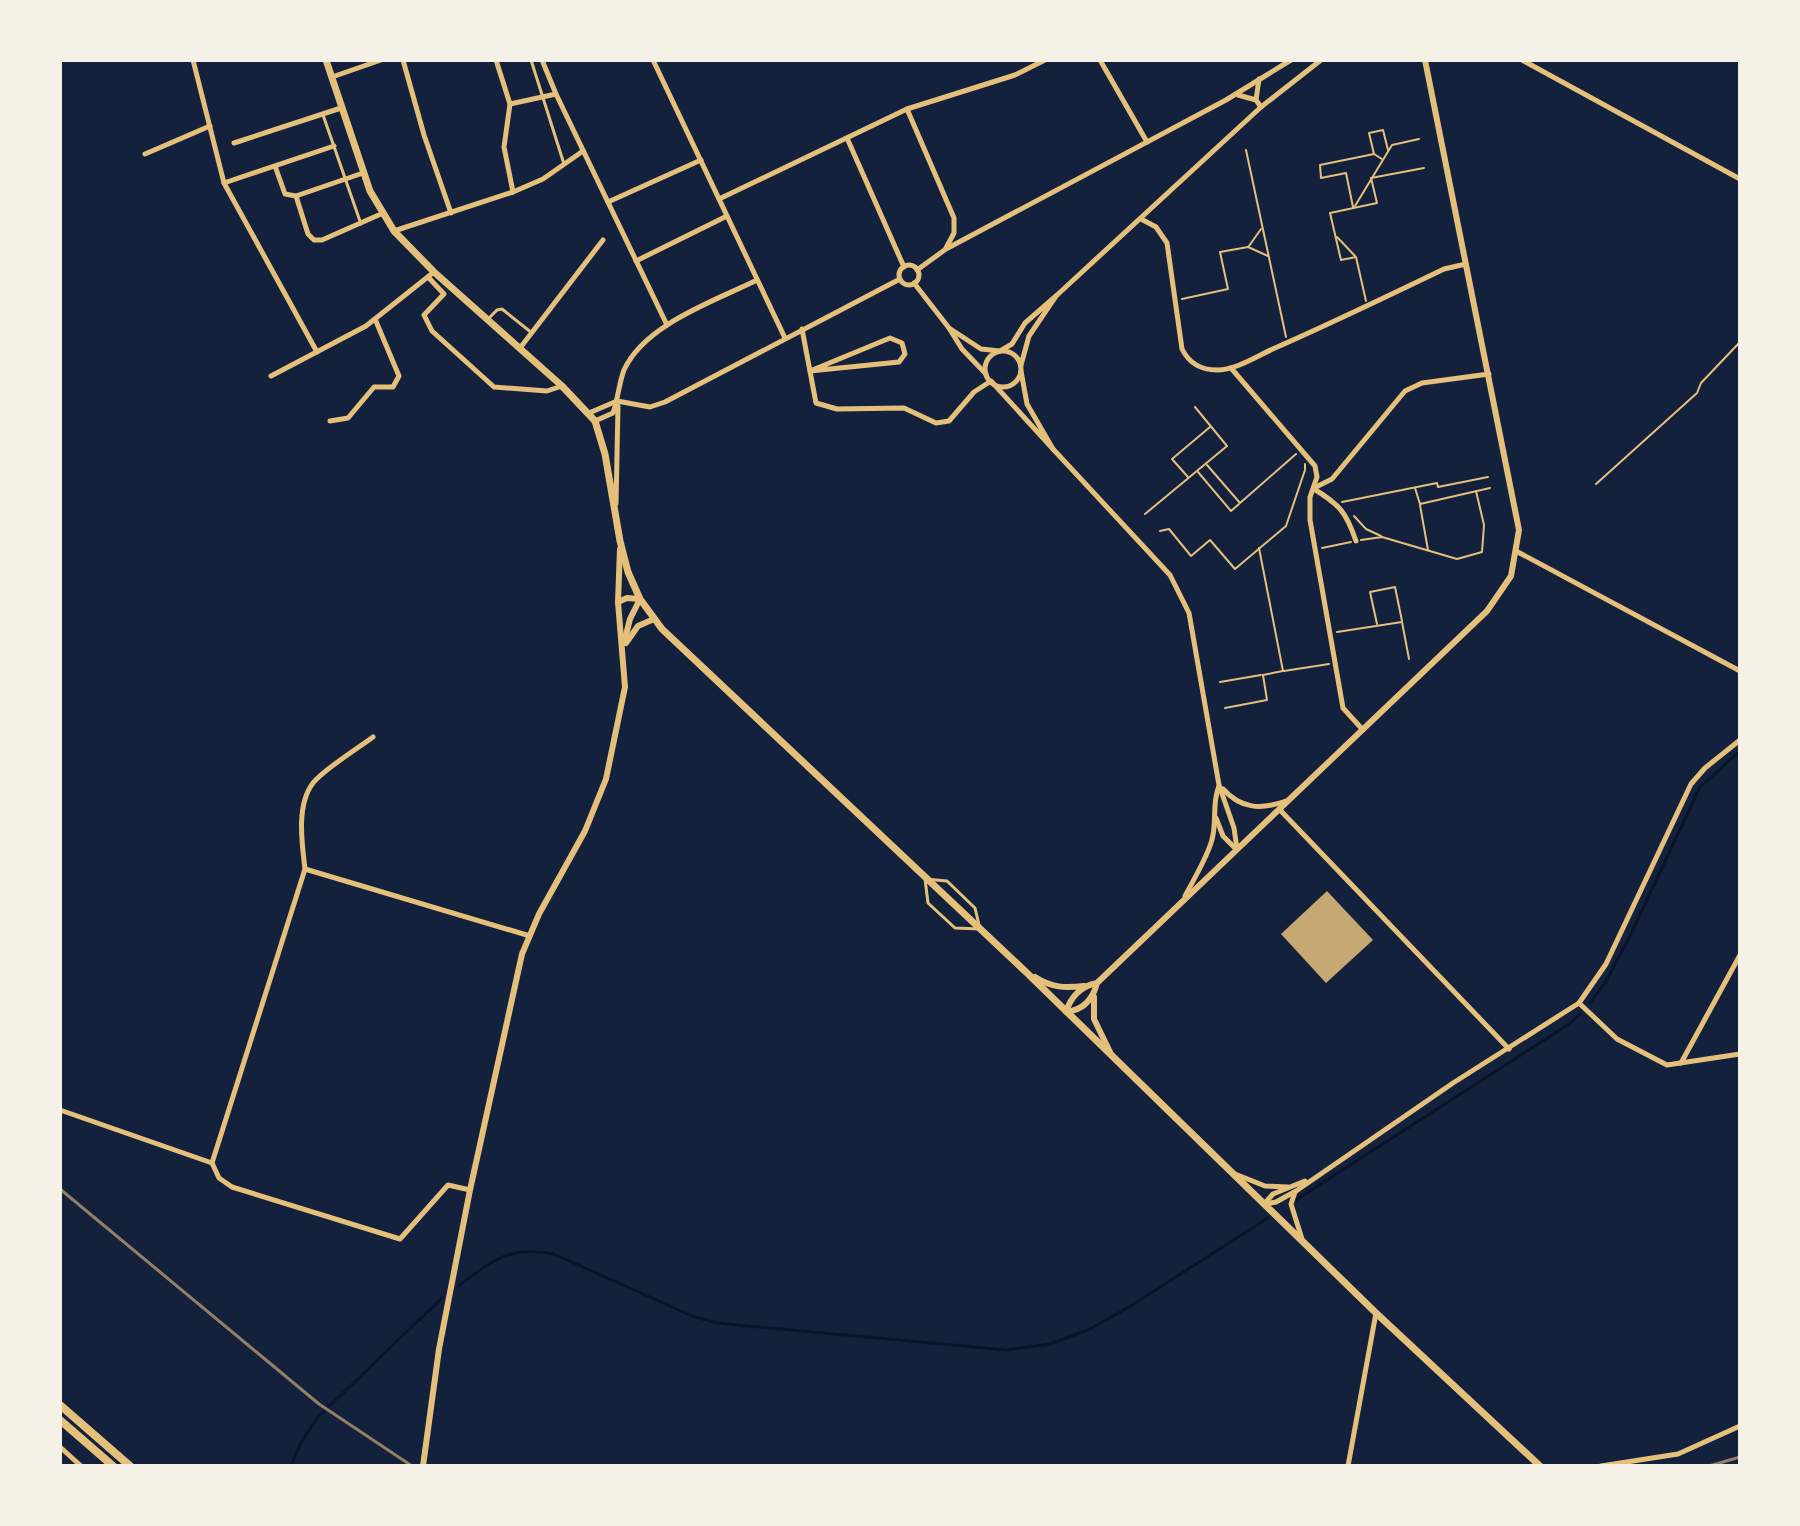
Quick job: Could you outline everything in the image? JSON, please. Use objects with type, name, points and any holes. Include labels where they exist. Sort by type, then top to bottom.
[{"type":"highway","points":[[60,1405],[130,1466]]},
{"type":"highway","points":[[60,1420],[113,1466]]},
{"type":"main road","points":[[326,60],[363,173],[381,214],[431,274],[488,319],[592,417],[601,435],[620,541],[633,586],[654,619],[1026,972],[1376,1313],[1540,1466]]},
{"type":"street","points":[[193,60],[224,183],[317,352]]},
{"type":"street","points":[[332,77],[381,60]]},
{"type":"street","points":[[403,60],[424,135],[451,213]]},
{"type":"street","points":[[496,60],[510,104],[504,147],[513,192]]},
{"type":"street","points":[[542,60],[667,325]]},
{"type":"street","points":[[653,60],[785,338]]},
{"type":"street","points":[[719,199],[907,109],[1015,75],[1045,60]]},
{"type":"street","points":[[1100,60],[1147,142]]},
{"type":"street","points":[[917,270],[946,249],[1226,100],[1291,60]]},
{"type":"street","points":[[986,374],[988,359],[1012,344],[1025,323],[1261,107],[1321,60]]},
{"type":"street","points":[[1026,972],[1048,985],[1064,988],[1097,983],[1487,611],[1511,576],[1519,530],[1425,60]]},
{"type":"street","points":[[1522,60],[1740,179]]},
{"type":"street","points":[[1256,100],[1259,79]]},
{"type":"street","points":[[510,104],[556,94]]},
{"type":"street","points":[[1226,100],[1240,94],[1256,100],[1261,107]]},
{"type":"street","points":[[234,143],[341,108]]},
{"type":"street","points":[[907,109],[954,218],[954,233],[946,249]]},
{"type":"street","points":[[145,154],[210,126]]},
{"type":"street","points":[[847,138],[904,267]]},
{"type":"street","points":[[224,183],[334,146]]},
{"type":"street","points":[[394,231],[513,192],[543,179],[583,151]]},
{"type":"street","points":[[608,202],[701,160]]},
{"type":"street","points":[[275,166],[285,194],[296,196],[363,173]]},
{"type":"street","points":[[296,196],[308,234],[314,240],[322,240],[381,214]]},
{"type":"street","points":[[636,261],[727,216]]},
{"type":"street","points":[[1141,219],[1156,227],[1167,243],[1182,349],[1188,360],[1207,368],[1231,368],[1444,269],[1467,264]]},
{"type":"street","points":[[520,348],[603,240]]},
{"type":"street","points":[[911,266],[917,270],[914,283],[906,285],[900,279],[900,271],[904,267],[911,266]]},
{"type":"street","points":[[271,376],[375,319],[431,274],[444,294],[424,315],[432,331],[494,387],[547,391],[562,386]]},
{"type":"street","points":[[592,417],[617,401],[650,407],[665,402],[900,279]]},
{"type":"street","points":[[592,417],[613,413],[624,370],[641,345],[667,325],[757,280]]},
{"type":"street","points":[[914,283],[962,349],[1170,575],[1189,613],[1219,785],[1234,828],[1237,850]]},
{"type":"street","points":[[991,381],[1006,386],[1016,381],[1029,336],[1056,296]]},
{"type":"street","points":[[330,421],[348,418],[374,387],[393,387],[399,376],[375,319]]},
{"type":"street","points":[[949,328],[981,349],[1011,352],[1021,368],[1027,404],[1053,449]]},
{"type":"street","points":[[802,329],[816,403],[837,409],[904,408],[936,423],[949,421],[974,392],[991,381]]},
{"type":"street","points":[[890,338],[902,343],[905,354],[899,362],[810,371],[890,338]]},
{"type":"street","points":[[1231,368],[1315,466],[1317,477],[1310,497],[1310,520],[1343,708],[1363,730]]},
{"type":"street","points":[[1313,488],[1332,479],[1405,391],[1422,383],[1489,374]]},
{"type":"street","points":[[616,509],[617,401]]},
{"type":"street","points":[[1313,488],[1339,502],[1356,541]]},
{"type":"street","points":[[423,1464],[439,1349],[522,954],[539,914],[585,831],[606,779],[625,687],[618,602],[620,541]]},
{"type":"street","points":[[1516,551],[1740,671]]},
{"type":"street","points":[[618,602],[627,598],[640,599],[630,619],[623,646]]},
{"type":"street","points":[[623,646],[638,626],[654,619]]},
{"type":"street","points":[[373,737],[314,782],[308,794],[303,812],[305,869],[212,1163],[219,1178],[232,1187],[400,1239],[448,1185],[470,1190]]},
{"type":"street","points":[[1265,1204],[1276,1202],[1296,1191],[1309,1179],[1579,1003],[1606,964],[1691,784],[1705,768],[1740,740]]},
{"type":"street","points":[[1219,785],[1231,798],[1248,807],[1271,806],[1290,800]]},
{"type":"street","points":[[1219,785],[1213,801],[1216,818],[1223,836],[1237,850]]},
{"type":"street","points":[[1280,810],[1509,1049]]},
{"type":"street","points":[[1183,902],[1211,843],[1216,818]]},
{"type":"street","points":[[305,869],[530,936]]},
{"type":"street","points":[[1680,1063],[1740,955]]},
{"type":"street","points":[[1097,983],[1094,1019],[1112,1056]]},
{"type":"street","points":[[1084,986],[1069,1002],[1066,1012],[1077,1011],[1094,997]]},
{"type":"street","points":[[1579,1003],[1617,1039],[1667,1065],[1740,1054]]},
{"type":"street","points":[[60,1110],[212,1163]]},
{"type":"street","points":[[1234,1173],[1265,1186],[1288,1187]]},
{"type":"street","points":[[1265,1204],[1273,1194],[1309,1179]]},
{"type":"street","points":[[1296,1191],[1291,1204],[1302,1240]]},
{"type":"street","points":[[1348,1466],[1376,1313]]},
{"type":"street","points":[[1601,1466],[1678,1454],[1740,1426]]},
{"type":"street","points":[[60,1447],[81,1466]]},
{"type":"lane","points":[[531,60],[564,164]]},
{"type":"lane","points":[[323,115],[361,224]]},
{"type":"lane","points":[[488,319],[502,309],[532,333]]},
{"type":"lane","points":[[925,879],[947,881],[975,908],[980,929],[955,928],[928,903],[925,879]]},
{"type":"path","points":[[1374,154],[1369,133],[1383,130],[1388,151]]},
{"type":"path","points":[[1353,208],[1392,145],[1419,139]]},
{"type":"path","points":[[1246,150],[1288,343]]},
{"type":"path","points":[[1353,208],[1346,173],[1321,178],[1320,165],[1374,154],[1383,159]]},
{"type":"path","points":[[1371,178],[1424,168]]},
{"type":"path","points":[[1356,257],[1341,260],[1330,213],[1377,203],[1371,178]]},
{"type":"path","points":[[1248,247],[1263,226]]},
{"type":"path","points":[[1335,235],[1356,257],[1367,306]]},
{"type":"path","points":[[1177,300],[1228,289],[1220,252],[1248,247],[1269,256]]},
{"type":"path","points":[[1596,484],[1697,393],[1701,383],[1740,342]]},
{"type":"path","points":[[1145,514],[1227,446],[1195,407]]},
{"type":"path","points":[[1189,478],[1172,459],[1210,426]]},
{"type":"path","points":[[1197,471],[1231,511],[1301,450]]},
{"type":"path","points":[[1206,464],[1240,503]]},
{"type":"path","points":[[1160,531],[1169,529],[1191,556],[1210,540],[1235,569],[1286,526],[1305,465]]},
{"type":"path","points":[[1339,502],[1437,483],[1438,487],[1488,477]]},
{"type":"path","points":[[1415,487],[1428,552]]},
{"type":"path","points":[[1420,504],[1490,488]]},
{"type":"path","points":[[1339,502],[1366,529],[1382,537],[1457,559],[1482,552],[1484,525],[1476,491]]},
{"type":"path","points":[[1315,549],[1382,537]]},
{"type":"path","points":[[1259,548],[1283,671]]},
{"type":"path","points":[[1377,626],[1370,592],[1395,587],[1409,659]]},
{"type":"path","points":[[1330,634],[1402,622]]},
{"type":"path","points":[[1220,682],[1335,663]]},
{"type":"path","points":[[1225,708],[1267,700],[1263,675]]},
{"type":"building","points":[[1327,891],[1373,940],[1326,983],[1281,934]]},
{"type":"waterway","points":[[1590,1003],[1605,983],[1629,938],[1700,787],[1740,751]]},
{"type":"waterway","points":[[1296,1200],[1580,1014]]},
{"type":"waterway","points":[[460,1285],[503,1257],[514,1253],[539,1252],[554,1254],[692,1316],[717,1323],[1006,1350],[1050,1344],[1090,1329],[1268,1218]]},
{"type":"waterway","points":[[291,1466],[300,1444],[317,1418],[443,1297]]},
{"type":"railway","points":[[60,1189],[319,1404],[412,1466]]},
{"type":"railway","points":[[1709,1466],[1740,1457]]}]
